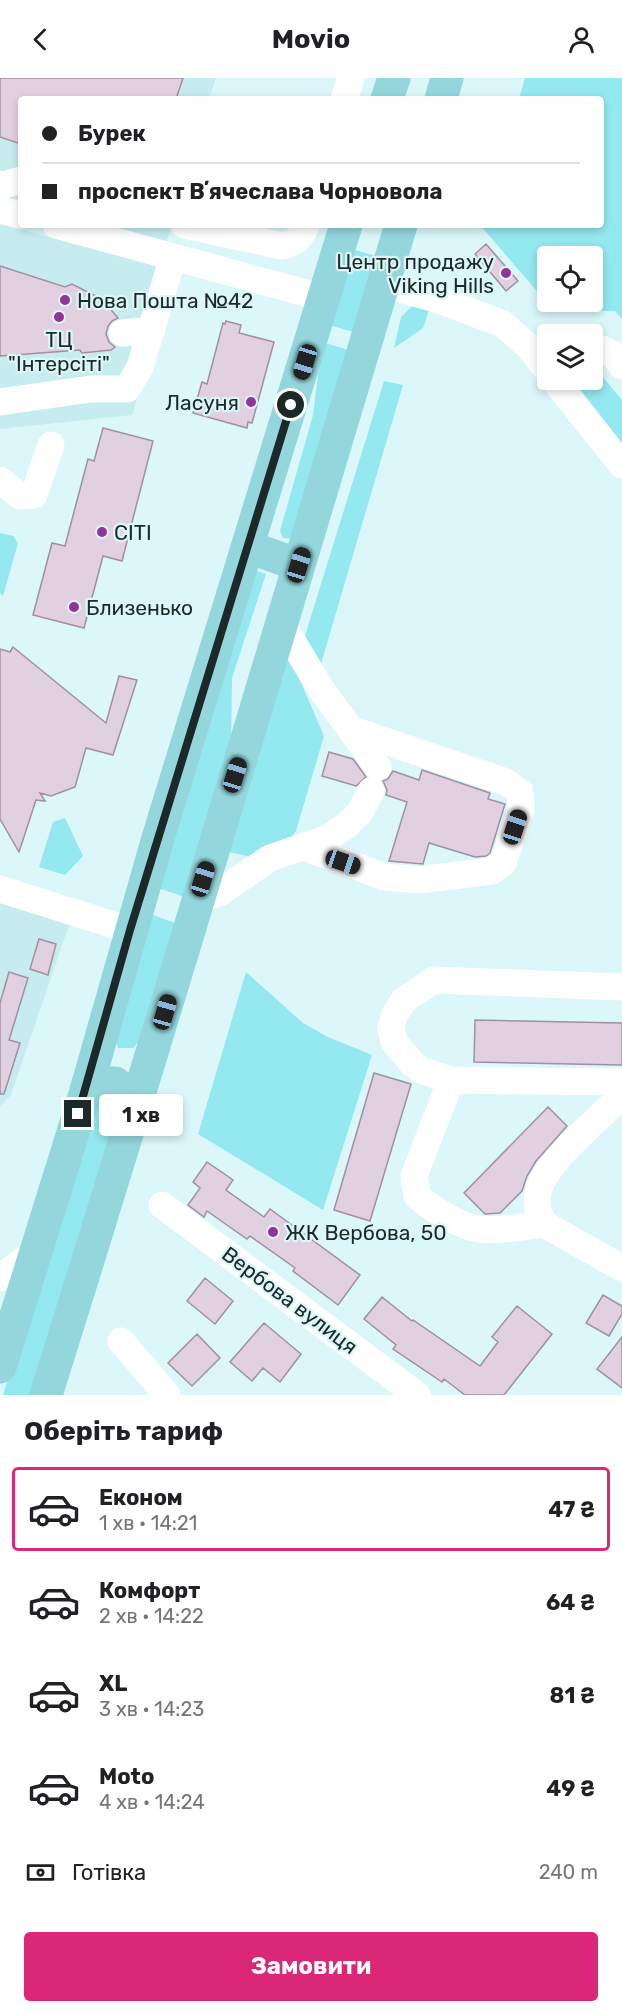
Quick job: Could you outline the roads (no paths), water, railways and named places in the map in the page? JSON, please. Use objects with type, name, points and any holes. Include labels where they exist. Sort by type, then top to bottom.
[{"type":"main road","points":[[388,96],[394,78]]},
{"type":"main road","points":[[442,96],[447,78]]},
{"type":"main road","points":[[0,1367],[85,1094],[130,930],[345,228]]},
{"type":"main road","points":[[46,1395],[133,1120],[197,900],[400,228]]},
{"type":"main road","points":[[248,547],[299,565]]},
{"type":"main road","points":[[100,1040],[106,1058],[115,1066],[127,1070],[136,1069],[152,1054]]},
{"type":"main road","points":[[85,1094],[100,1083],[115,1083],[127,1094],[133,1120]]},
{"type":"street","points":[[345,96],[351,78]]},
{"type":"street","points":[[0,184],[18,181]]},
{"type":"street","points":[[0,210],[18,214]]},
{"type":"street","points":[[67,228],[324,298]]},
{"type":"street","points":[[198,228],[282,246],[294,244],[305,228]]},
{"type":"street","points":[[0,402],[92,389],[127,389],[140,367],[173,257]]},
{"type":"street","points":[[384,284],[442,301],[503,324],[537,345]]},
{"type":"street","points":[[122,333],[152,330]]},
{"type":"street","points":[[603,350],[613,354],[622,366]]},
{"type":"street","points":[[562,390],[622,465]]},
{"type":"street","points":[[0,480],[20,495],[34,495],[51,445]]},
{"type":"street","points":[[197,900],[219,893],[270,858],[326,839],[346,826],[360,812],[374,779],[350,729],[321,689],[281,621]]},
{"type":"street","points":[[304,847],[386,877],[419,880],[492,871],[503,863],[521,810],[520,792],[506,782],[350,729]]},
{"type":"street","points":[[0,889],[130,930]]},
{"type":"street","points":[[622,987],[434,980],[404,1000],[394,1016],[391,1028],[394,1042],[412,1063],[421,1070],[451,1080],[622,1082]]},
{"type":"street","points":[[451,1080],[414,1176],[417,1196],[434,1211],[476,1229],[506,1229],[544,1224]]},
{"type":"street","points":[[622,1096],[548,1170],[538,1191],[537,1210],[544,1224],[622,1268]]},
{"type":"street","name":"Вербова вулиця","points":[[162,1204],[417,1395]]},
{"type":"street","points":[[0,1278],[22,1261],[35,1256]]},
{"type":"street","points":[[121,1341],[168,1395]]},
{"type":"place","name":"Центр продажу Viking Hills","points":[[506,273]]},
{"type":"place","name":"Нова Пошта №42","points":[[65,300]]},
{"type":"place","name":"ТЦ \"Інтерсіті\"","points":[[59,317]]},
{"type":"place","name":"Ласуня","points":[[251,402]]},
{"type":"place","name":"CITI","points":[[102,532]]},
{"type":"place","name":"Близенько","points":[[74,607]]},
{"type":"place","name":"ЖК Вербова, 50","points":[[273,1232]]}]
